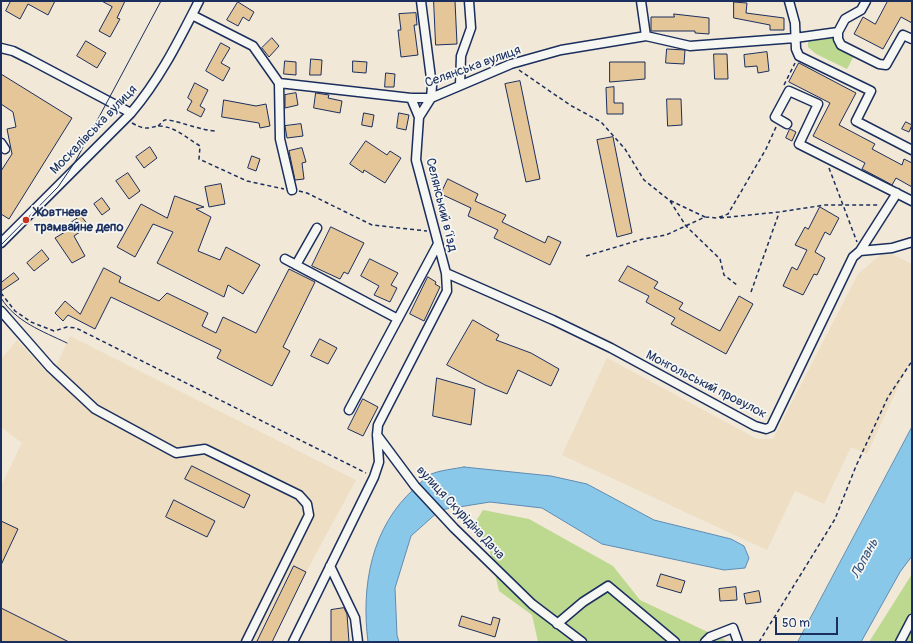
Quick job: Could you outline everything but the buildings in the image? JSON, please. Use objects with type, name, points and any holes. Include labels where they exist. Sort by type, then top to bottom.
[{"type":"street","name":"Москалівська вулиця","points":[[1,243],[131,113],[157,80],[199,1]]},
{"type":"street","points":[[421,1],[432,86],[431,98]]},
{"type":"street","points":[[460,85],[461,56],[471,28],[469,1]]},
{"type":"street","points":[[640,1],[646,36]]},
{"type":"street","points":[[789,1],[795,23],[796,49],[799,56],[871,91],[856,121],[912,150]]},
{"type":"street","points":[[866,1],[861,10],[845,19],[838,32],[838,39],[841,45],[879,64],[886,65],[903,35],[912,40]]},
{"type":"street","points":[[192,15],[253,46],[279,83],[280,139],[292,190]]},
{"type":"street","name":"Селянська вулиця","points":[[279,83],[411,98],[431,98],[511,64],[561,50],[646,36],[690,46],[795,38],[838,32]]},
{"type":"street","points":[[1,48],[13,51],[29,58],[131,113]]},
{"type":"street","points":[[783,122],[775,117],[789,91],[818,104],[799,144],[912,201]]},
{"type":"street","name":"Селянський вʼїзд","points":[[411,98],[419,117],[416,160],[446,273]]},
{"type":"street","name":"Селянський вʼїзд","points":[[419,117],[431,98]]},
{"type":"street","points":[[860,251],[896,193]]},
{"type":"street","points":[[296,265],[317,228]]},
{"type":"street","points":[[860,251],[892,248],[912,242]]},
{"type":"street","points":[[349,410],[438,244]]},
{"type":"street","name":"Монгольський провулок","points":[[446,273],[559,323],[611,348],[755,426],[766,429],[771,427],[853,257],[860,251]]},
{"type":"street","points":[[285,259],[398,319]]},
{"type":"street","points":[[293,642],[374,477],[379,462],[377,435],[378,425],[447,291],[446,273]]},
{"type":"street","points":[[1,311],[50,367],[95,409],[176,453],[205,449],[299,495],[306,504],[309,515],[246,642]]},
{"type":"street","name":"вулиця Скурідіна Дача","points":[[377,435],[415,486],[449,522],[532,604],[582,642]]},
{"type":"street","points":[[330,566],[355,618],[358,642]]},
{"type":"street","points":[[557,624],[584,602],[608,586],[675,642]]},
{"type":"street","points":[[900,642],[912,619]]},
{"type":"street","points":[[705,642],[710,637],[733,628],[738,642]]},
{"type":"path","points":[[789,91],[783,87],[799,56]]},
{"type":"path","points":[[511,64],[570,105],[601,122],[625,149],[644,180],[669,200],[705,217],[717,218],[780,212],[818,206],[889,205]]},
{"type":"path","points":[[125,119],[140,128],[148,129],[165,126],[200,146],[199,159],[240,178],[307,193],[372,225],[435,232]]},
{"type":"path","points":[[155,127],[164,120],[169,120],[211,132],[217,131]]},
{"type":"path","points":[[717,218],[728,214],[766,148],[783,122]]},
{"type":"path","points":[[826,157],[842,205],[860,251]]},
{"type":"path","points":[[669,200],[686,226],[720,259],[724,275],[737,285]]},
{"type":"path","points":[[751,292],[780,212]]},
{"type":"path","points":[[586,256],[643,239],[666,235],[705,217]]},
{"type":"path","points":[[1,293],[15,311],[30,322],[54,331],[67,327],[76,328],[374,477]]},
{"type":"path","points":[[759,642],[835,519],[856,466],[888,398],[912,361]]},
{"type":"shaded area","points":[[885,251],[912,264],[912,357],[867,454],[851,447],[824,504],[795,491],[767,550],[562,455],[607,358],[757,439],[773,439],[858,274]]},
{"type":"shaded area","points":[[70,336],[356,480],[306,572],[272,642],[1,642],[1,486],[22,443],[1,427],[1,359],[17,340],[51,377]]},
{"type":"green space","points":[[827,36],[842,44],[855,54],[847,69],[816,54],[808,47],[808,40],[820,38],[824,40]]},
{"type":"green space","points":[[483,510],[529,519],[613,566],[640,600],[729,642],[538,642],[532,615],[499,591],[489,548],[473,526]]},
{"type":"green space","points":[[912,574],[912,642],[869,642]]},
{"type":"water","name":"Лопань","points":[[912,427],[912,556],[900,572],[861,642],[798,642]]},
{"type":"water","points":[[464,467],[551,476],[587,484],[654,520],[731,539],[744,546],[749,558],[745,568],[724,570],[602,544],[542,508],[490,502],[440,510],[411,536],[395,588],[397,635],[399,642],[368,642],[366,600],[368,579],[372,559],[379,539],[388,521],[400,504],[429,475]]},
{"type":"tram line","points":[[1,245],[58,187],[75,162],[161,1]]},
{"type":"tram line","points":[[1,298],[22,320],[67,343]]},
{"type":"place","name":"Жовтневе трамвайне депо","points":[[26,220]]}]
